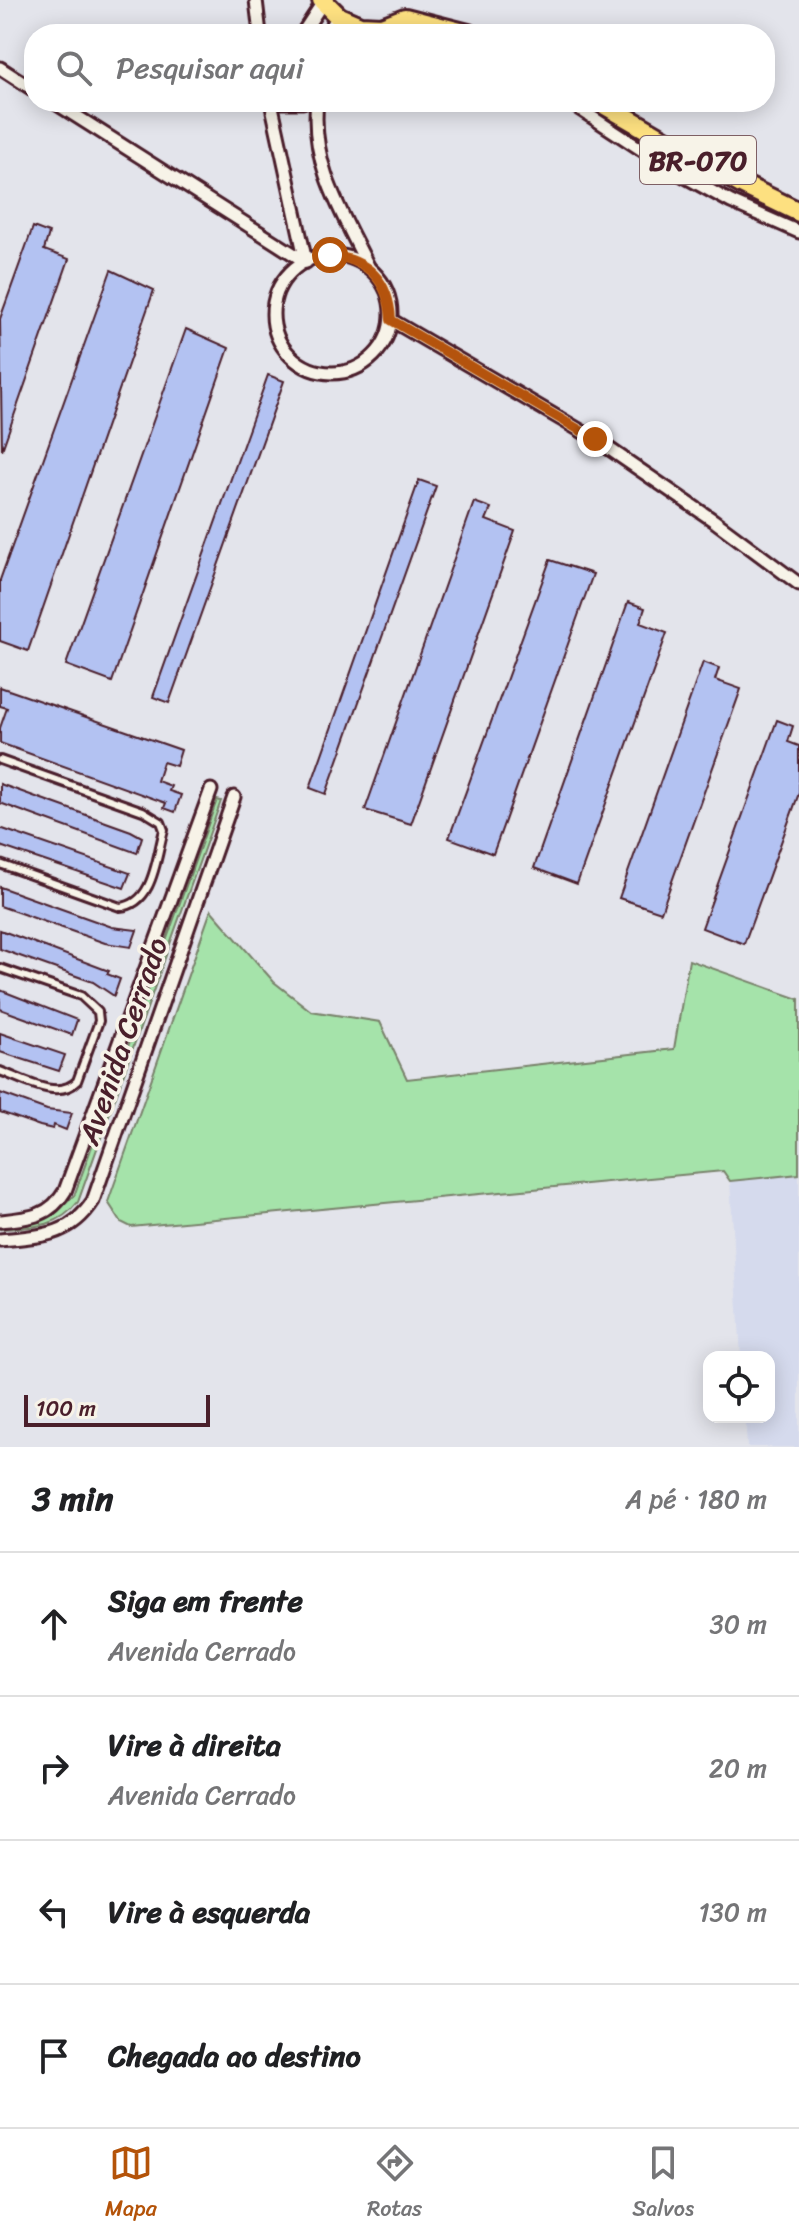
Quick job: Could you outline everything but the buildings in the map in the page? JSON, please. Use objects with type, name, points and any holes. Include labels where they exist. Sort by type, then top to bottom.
[{"type":"highway","points":[[323,1],[339,17],[361,24]]},
{"type":"highway","points":[[382,24],[405,18],[429,24]]},
{"type":"highway","name":"BR-070","points":[[617,112],[741,184],[799,212]]},
{"type":"street","points":[[256,0],[259,24]]},
{"type":"street","points":[[308,24],[323,1]]},
{"type":"street","points":[[333,24],[339,17]]},
{"type":"street","points":[[0,68],[24,84]]},
{"type":"street","points":[[70,112],[306,262]]},
{"type":"street","points":[[273,112],[306,262]]},
{"type":"street","points":[[317,112],[315,144],[322,167],[368,267],[382,282],[390,300],[391,320],[386,340],[374,356],[359,367],[342,373],[323,373],[306,368],[290,357],[279,342],[274,314],[281,285],[293,269],[330,255],[350,258],[368,267]]},
{"type":"street","points":[[584,112],[671,169],[731,202],[799,232]]},
{"type":"street","points":[[391,320],[595,439],[799,584]]},
{"type":"street","name":"Avenida Cerrado","points":[[0,1221],[47,1213],[58,1205],[65,1191],[211,790]]},
{"type":"street","name":"Avenida Cerrado","points":[[0,1240],[57,1232],[76,1223],[93,1201],[234,797]]},
{"type":"lane","points":[[0,760],[143,811],[161,822],[164,830],[144,897],[135,905],[120,907],[0,864]]},
{"type":"lane","points":[[0,968],[81,996],[98,1012],[99,1021],[77,1081],[71,1087],[53,1089],[0,1071]]},
{"type":"shaded area","points":[[799,1174],[799,1447],[747,1447],[745,1423],[775,1423],[775,1351],[741,1351],[730,1181]]},
{"type":"green space","points":[[217,800],[221,801],[78,1202],[52,1222],[33,1227],[0,1229],[0,1224],[52,1216],[74,1196]]},
{"type":"green space","points":[[211,910],[274,982],[311,1011],[380,1022],[407,1079],[674,1049],[689,960],[799,999],[799,1174],[730,1181],[723,1171],[131,1227],[121,1222],[108,1202]]},
{"type":"route","points":[[330,255],[350,258],[368,267],[382,282],[390,300],[391,320],[595,439]]}]
